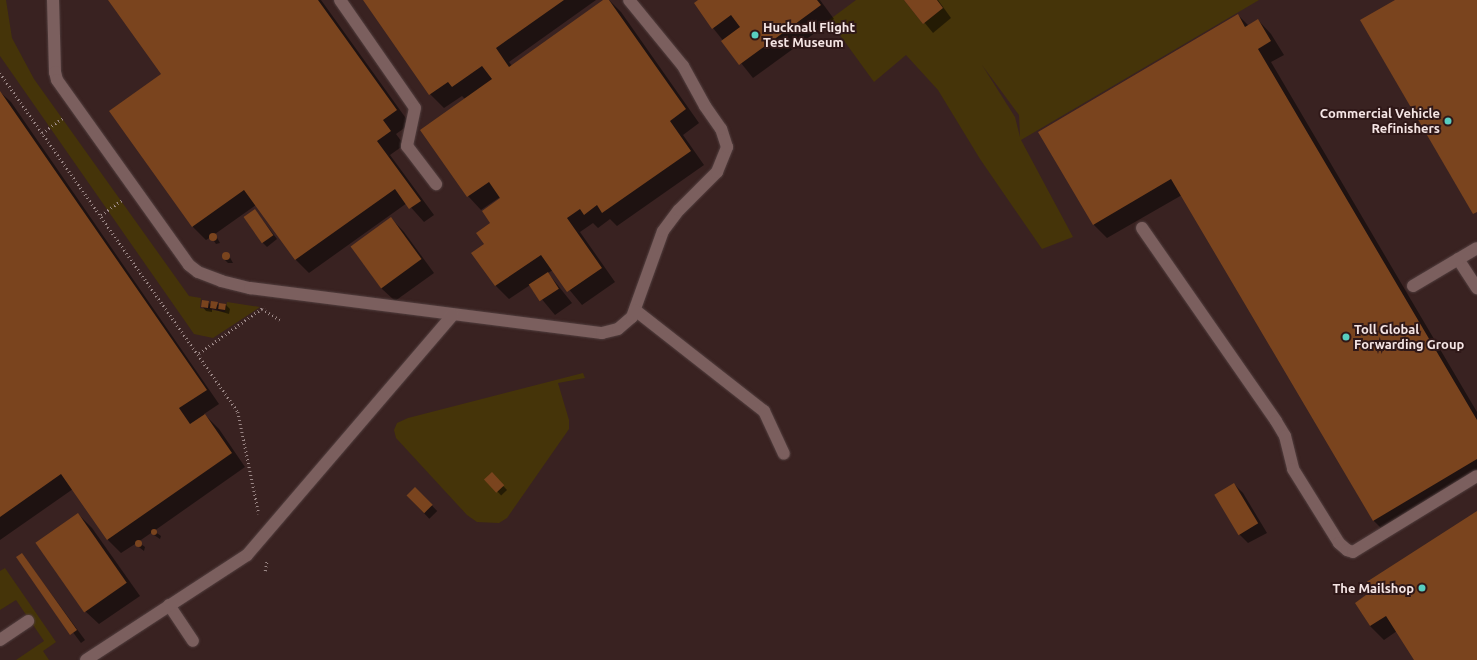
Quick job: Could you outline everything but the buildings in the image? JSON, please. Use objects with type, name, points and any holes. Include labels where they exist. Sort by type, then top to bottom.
[{"type":"street","points":[[53,0],[55,72],[77,108],[189,265],[208,277],[250,288],[602,334],[624,325],[634,310],[663,230],[679,210],[717,172],[726,156],[727,147],[725,136],[683,66],[629,0]]},
{"type":"street","points":[[340,0],[415,108],[407,146],[436,184]]},
{"type":"street","points":[[1142,228],[1276,421],[1285,436],[1293,469],[1339,543],[1347,550],[1353,552],[1477,476]]},
{"type":"street","points":[[1413,286],[1477,248]]},
{"type":"street","points":[[1458,259],[1477,288]]},
{"type":"street","points":[[634,310],[764,411],[784,454]]},
{"type":"street","points":[[86,660],[247,555],[453,315]]},
{"type":"street","points":[[169,605],[193,641]]},
{"type":"street","points":[[0,640],[28,621]]},
{"type":"path","points":[[0,73],[199,353],[238,412],[268,555],[265,571]]},
{"type":"path","points":[[42,133],[77,108]]},
{"type":"path","points":[[101,215],[135,190]]},
{"type":"path","points":[[199,353],[262,309],[265,304]]},
{"type":"path","points":[[262,309],[280,320]]},
{"type":"shaded area","points":[[0,0],[6,0],[12,38],[34,79],[189,296],[201,298],[200,308],[225,312],[227,302],[260,307],[213,338],[194,334],[0,56]]},
{"type":"shaded area","points":[[856,0],[904,0],[923,24],[943,8],[937,0],[1259,0],[1021,140],[1073,237],[1042,249],[980,159],[938,90],[906,55],[874,82],[829,20]],"holes":[[[982,65],[1019,115],[1020,137],[1015,117]]]},
{"type":"shaded area","points":[[583,373],[585,378],[558,383],[569,420],[569,429],[507,518],[499,523],[477,522],[467,515],[396,438],[394,430],[397,423],[408,418]]},
{"type":"shaded area","points":[[5,568],[56,642],[43,651],[49,660],[16,660],[44,641],[16,600],[0,610],[0,571]]},
{"type":"place","name":"Hucknall Flight Test Museum","points":[[755,35]]},
{"type":"place","name":"Commercial Vehicle Refinishers","points":[[1448,121]]},
{"type":"place","name":"Toll Global Forwarding Group","points":[[1346,337]]},
{"type":"place","name":"The Mailshop","points":[[1422,588]]}]
